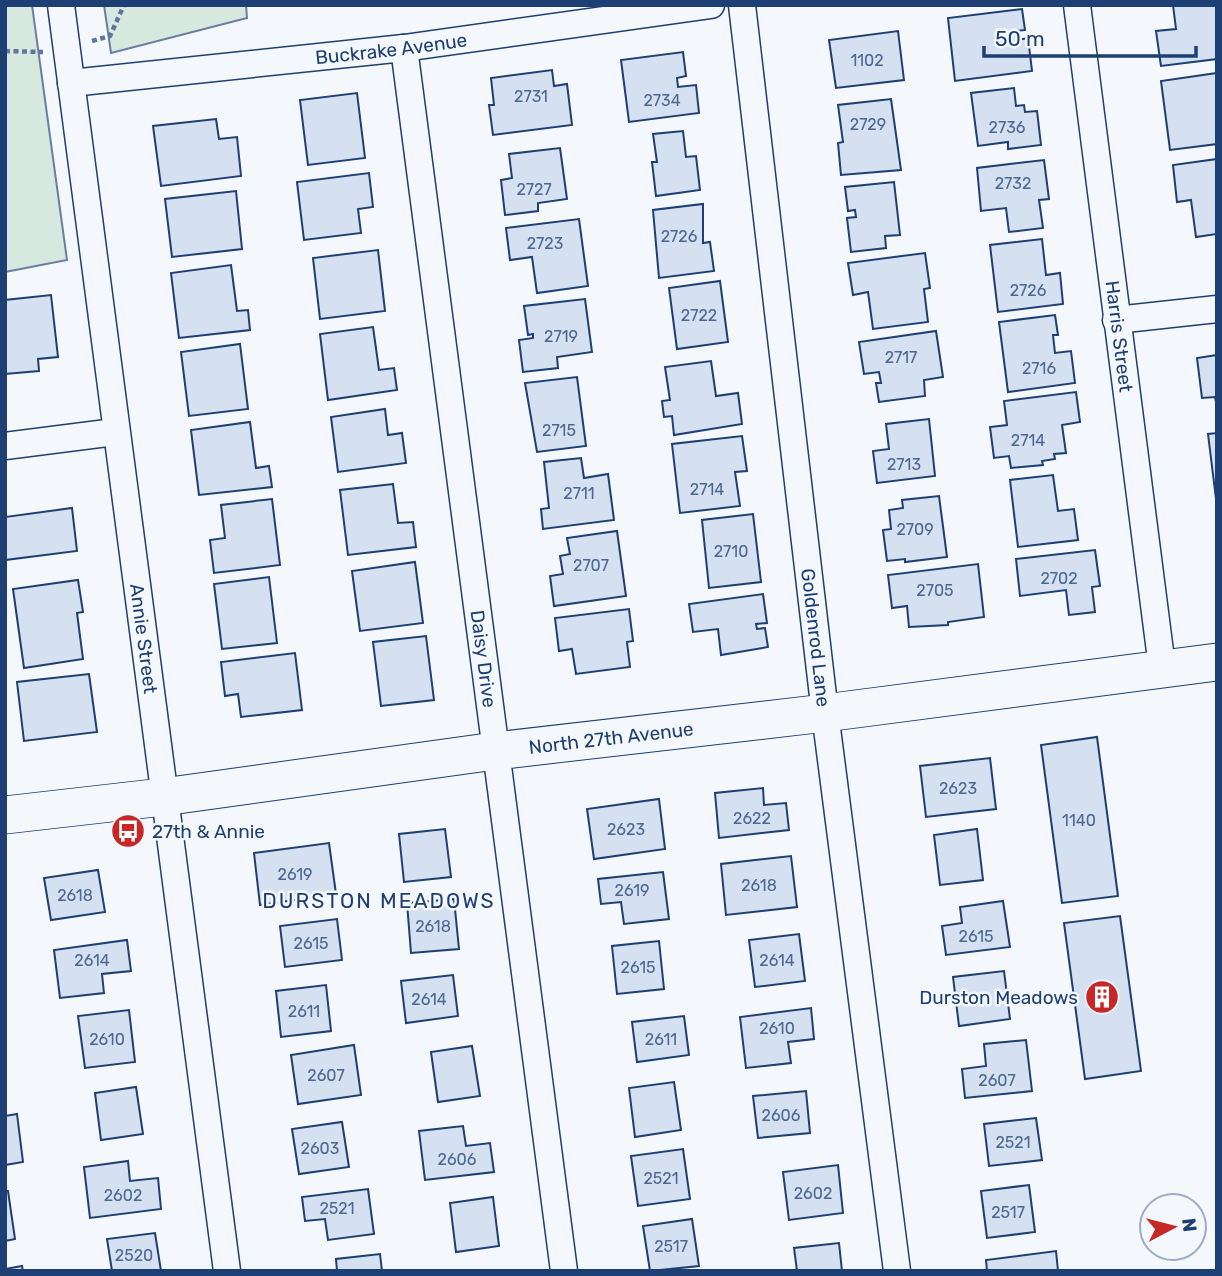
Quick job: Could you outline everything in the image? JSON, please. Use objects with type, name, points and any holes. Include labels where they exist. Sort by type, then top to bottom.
[{"type":"street","name":"Annie Street","points":[[61,5],[227,1271]]},
{"type":"street","name":"Buckrake Avenue","points":[[71,83],[404,48],[710,5]]},
{"type":"street","name":"Goldenrod Lane","points":[[743,5],[825,713],[897,1271]]},
{"type":"street","name":"Harris Street","points":[[1077,5],[1162,667]]},
{"type":"street","name":"Daisy Drive","points":[[404,48],[564,1271]]},
{"type":"street","points":[[1116,320],[1217,309]]},
{"type":"street","points":[[5,446],[115,432]]},
{"type":"street","name":"North 27th Avenue","points":[[5,816],[495,751],[825,713],[1162,667],[1217,662]]},
{"type":"shaded area","points":[[5,5],[32,5],[67,260],[5,272]]},
{"type":"shaded area","points":[[104,5],[246,5],[247,18],[111,53]]},
{"type":"building","points":[[1173,5],[1217,5],[1217,59],[1161,66],[1156,31],[1176,29]]},
{"type":"building","points":[[1022,9],[1025,30],[1017,31],[1018,40],[1028,38],[1032,71],[955,81],[948,18]]},
{"type":"building","points":[[898,31],[904,80],[836,88],[829,40]]},
{"type":"building","points":[[683,52],[686,76],[677,78],[678,87],[696,85],[699,113],[629,122],[621,60]]},
{"type":"building","points":[[552,70],[554,86],[567,84],[572,125],[493,135],[489,105],[494,105],[491,78]]},
{"type":"building","points":[[1217,73],[1217,144],[1170,150],[1161,81]]},
{"type":"building","points":[[1014,88],[1016,106],[1024,105],[1025,112],[1037,111],[1041,145],[1008,149],[1008,142],[978,146],[971,93]]},
{"type":"building","points":[[357,93],[365,158],[308,165],[300,100]]},
{"type":"building","points":[[891,99],[901,170],[841,175],[838,143],[843,142],[838,105]]},
{"type":"building","points":[[216,119],[219,139],[237,137],[241,176],[161,186],[153,126]]},
{"type":"building","points":[[683,131],[686,157],[696,156],[700,190],[656,196],[652,162],[657,162],[653,134]]},
{"type":"building","points":[[560,148],[567,199],[538,203],[538,211],[505,215],[501,180],[512,178],[509,154]]},
{"type":"building","points":[[1217,159],[1217,234],[1196,237],[1191,200],[1177,202],[1173,165]]},
{"type":"building","points":[[1044,160],[1049,199],[1039,200],[1043,228],[1009,232],[1006,208],[981,211],[977,168]]},
{"type":"building","points":[[369,173],[373,207],[358,209],[361,233],[304,240],[297,182]]},
{"type":"building","points":[[894,182],[900,235],[885,236],[886,248],[851,252],[847,218],[856,217],[855,210],[848,211],[845,187]]},
{"type":"building","points":[[236,191],[242,249],[172,257],[165,199]]},
{"type":"building","points":[[703,204],[703,243],[710,242],[714,271],[659,278],[653,210]]},
{"type":"building","points":[[579,219],[588,286],[537,293],[532,257],[510,260],[506,228]]},
{"type":"building","points":[[1042,239],[1046,275],[1060,273],[1063,304],[998,312],[990,245]]},
{"type":"building","points":[[378,250],[385,311],[320,319],[313,258]]},
{"type":"building","points":[[925,253],[930,288],[924,289],[928,322],[873,329],[868,292],[853,295],[848,263]]},
{"type":"building","points":[[231,265],[237,311],[248,310],[250,330],[179,338],[171,273]]},
{"type":"building","points":[[720,281],[728,342],[677,349],[669,288]]},
{"type":"building","points":[[51,295],[58,357],[38,359],[39,371],[5,374],[5,300]]},
{"type":"building","points":[[585,299],[592,352],[557,357],[558,368],[523,372],[519,340],[533,338],[533,334],[528,335],[524,306]]},
{"type":"building","points":[[1055,315],[1058,335],[1053,335],[1055,353],[1071,351],[1075,383],[1008,392],[999,322]]},
{"type":"building","points":[[373,327],[379,370],[394,368],[397,390],[328,400],[320,334]]},
{"type":"building","points":[[936,331],[943,377],[924,380],[925,396],[879,402],[876,383],[881,383],[879,372],[864,374],[859,342]]},
{"type":"building","points":[[240,344],[248,409],[189,416],[181,352]]},
{"type":"building","points":[[1217,355],[1217,407],[1215,397],[1202,398],[1197,358]]},
{"type":"building","points":[[711,361],[716,396],[738,393],[742,424],[674,435],[672,416],[664,417],[662,401],[670,400],[665,367]]},
{"type":"building","points":[[577,377],[586,446],[537,452],[525,383]]},
{"type":"building","points":[[1076,392],[1080,422],[1062,425],[1066,453],[1054,454],[1055,459],[1042,461],[1043,465],[1011,468],[1009,456],[994,458],[990,427],[1007,425],[1004,401]]},
{"type":"building","points":[[385,409],[388,435],[402,433],[406,463],[338,472],[331,417]]},
{"type":"building","points":[[929,419],[935,476],[877,483],[873,451],[889,449],[886,424]]},
{"type":"building","points":[[250,422],[256,468],[269,466],[272,487],[199,495],[191,430]]},
{"type":"building","points":[[1217,433],[1217,507],[1208,434]]},
{"type":"building","points":[[742,436],[747,471],[735,472],[740,506],[680,513],[672,444]]},
{"type":"building","points":[[581,458],[584,478],[608,474],[614,520],[543,529],[541,509],[549,508],[544,462]]},
{"type":"building","points":[[1053,475],[1058,511],[1074,509],[1078,540],[1018,547],[1010,480]]},
{"type":"building","points":[[393,484],[398,523],[413,522],[416,547],[348,555],[340,490]]},
{"type":"building","points":[[939,496],[947,557],[905,562],[905,559],[887,561],[883,530],[891,529],[889,510],[903,508],[902,500]]},
{"type":"building","points":[[272,499],[280,565],[214,573],[210,540],[225,538],[221,505]]},
{"type":"building","points":[[72,508],[77,551],[5,560],[5,517]]},
{"type":"building","points":[[753,514],[761,582],[709,588],[702,520]]},
{"type":"building","points":[[617,531],[626,596],[554,606],[550,576],[563,574],[560,556],[570,554],[567,538]]},
{"type":"building","points":[[1095,550],[1100,586],[1092,587],[1095,612],[1069,615],[1066,590],[1020,596],[1016,559]]},
{"type":"building","points":[[415,562],[423,623],[360,631],[352,571]]},
{"type":"building","points":[[978,564],[984,617],[948,622],[948,625],[909,627],[907,606],[892,608],[888,575]]},
{"type":"building","points":[[269,577],[277,643],[222,649],[214,584]]},
{"type":"building","points":[[78,580],[83,612],[77,613],[83,659],[24,668],[13,589]]},
{"type":"building","points":[[763,594],[767,623],[756,624],[757,629],[765,628],[768,647],[721,655],[718,629],[693,632],[689,604]]},
{"type":"building","points":[[629,609],[633,641],[627,642],[630,667],[576,674],[572,649],[559,651],[555,618]]},
{"type":"building","points":[[426,636],[434,700],[381,706],[373,642]]},
{"type":"building","points":[[295,653],[302,710],[241,717],[238,694],[225,696],[221,662]]},
{"type":"building","points":[[89,674],[97,732],[24,741],[17,682]]},
{"type":"building","points":[[1097,737],[1118,896],[1062,903],[1041,745]]},
{"type":"building","points":[[990,758],[996,809],[926,817],[920,766]]},
{"type":"building","points":[[763,788],[764,805],[786,803],[789,830],[719,838],[715,793]]},
{"type":"building","points":[[659,799],[665,849],[594,859],[587,809]]},
{"type":"building","points":[[445,829],[451,877],[404,882],[399,834]]},
{"type":"building","points":[[977,829],[983,880],[940,885],[934,835]]},
{"type":"building","points":[[329,843],[336,894],[260,905],[254,853]]},
{"type":"building","points":[[791,856],[797,907],[726,915],[721,864]]},
{"type":"building","points":[[98,870],[105,912],[51,920],[44,878]]},
{"type":"building","points":[[663,872],[669,919],[624,924],[621,902],[601,904],[598,879]]},
{"type":"building","points":[[454,899],[459,949],[411,953],[407,903]]},
{"type":"building","points":[[1003,901],[1010,947],[946,955],[942,926],[962,923],[960,907]]},
{"type":"building","name":"Durston Meadows","points":[[1120,916],[1141,1071],[1085,1079],[1064,923]]},
{"type":"building","points":[[337,919],[342,960],[285,967],[280,926]]},
{"type":"building","points":[[799,934],[805,981],[755,987],[749,940]]},
{"type":"building","points":[[127,940],[131,971],[102,974],[104,993],[60,998],[54,950]]},
{"type":"building","points":[[659,941],[664,989],[617,994],[612,946]]},
{"type":"building","points":[[1004,971],[1010,1019],[959,1026],[953,977]]},
{"type":"building","points":[[453,975],[458,1016],[406,1023],[401,981]]},
{"type":"building","points":[[326,985],[331,1031],[281,1037],[276,991]]},
{"type":"building","points":[[811,1008],[814,1039],[788,1042],[791,1063],[746,1068],[740,1017]]},
{"type":"building","points":[[129,1010],[135,1062],[85,1068],[78,1016]]},
{"type":"building","points":[[684,1016],[689,1055],[637,1062],[632,1022]]},
{"type":"building","points":[[1026,1040],[1032,1091],[965,1098],[962,1069],[986,1066],[984,1044]]},
{"type":"building","points":[[354,1045],[361,1095],[298,1104],[291,1055]]},
{"type":"building","points":[[472,1046],[480,1096],[438,1102],[431,1052]]},
{"type":"building","points":[[674,1082],[681,1130],[635,1137],[629,1088]]},
{"type":"building","points":[[136,1087],[143,1134],[101,1140],[95,1093]]},
{"type":"building","points":[[806,1091],[810,1133],[758,1138],[753,1096]]},
{"type":"building","points":[[17,1114],[23,1162],[5,1165],[5,1116]]},
{"type":"building","points":[[1036,1118],[1042,1160],[989,1166],[984,1124]]},
{"type":"building","points":[[342,1122],[349,1167],[299,1174],[292,1129]]},
{"type":"building","points":[[463,1126],[466,1146],[490,1143],[494,1172],[425,1180],[419,1131]]},
{"type":"building","points":[[683,1149],[690,1199],[638,1206],[631,1156]]},
{"type":"building","points":[[128,1161],[130,1181],[158,1178],[161,1209],[90,1218],[84,1167]]},
{"type":"building","points":[[838,1165],[843,1213],[789,1220],[783,1172]]},
{"type":"building","points":[[1029,1185],[1035,1232],[987,1238],[981,1191]]},
{"type":"building","points":[[368,1189],[374,1234],[328,1240],[325,1219],[305,1221],[302,1197]]},
{"type":"building","points":[[5,1191],[8,1191],[15,1239],[5,1241]]},
{"type":"building","points":[[493,1197],[499,1246],[456,1252],[450,1203]]},
{"type":"building","points":[[692,1219],[699,1266],[650,1271],[643,1226]]},
{"type":"building","points":[[155,1233],[161,1271],[112,1271],[107,1239]]},
{"type":"building","points":[[839,1243],[842,1271],[797,1271],[794,1248]]},
{"type":"building","points":[[1056,1251],[1058,1271],[987,1271],[986,1260]]},
{"type":"building","points":[[380,1254],[382,1271],[337,1271],[336,1259]]},
{"type":"building","points":[[22,1266],[23,1271],[5,1271],[5,1269]]},
{"type":"place","name":"27th & Annie","points":[[128,831]]},
{"type":"place","name":"Durston Meadows","points":[[1102,997]]},
{"type":"district","name":"DURSTON MEADOWS","points":[[379,900]]}]
